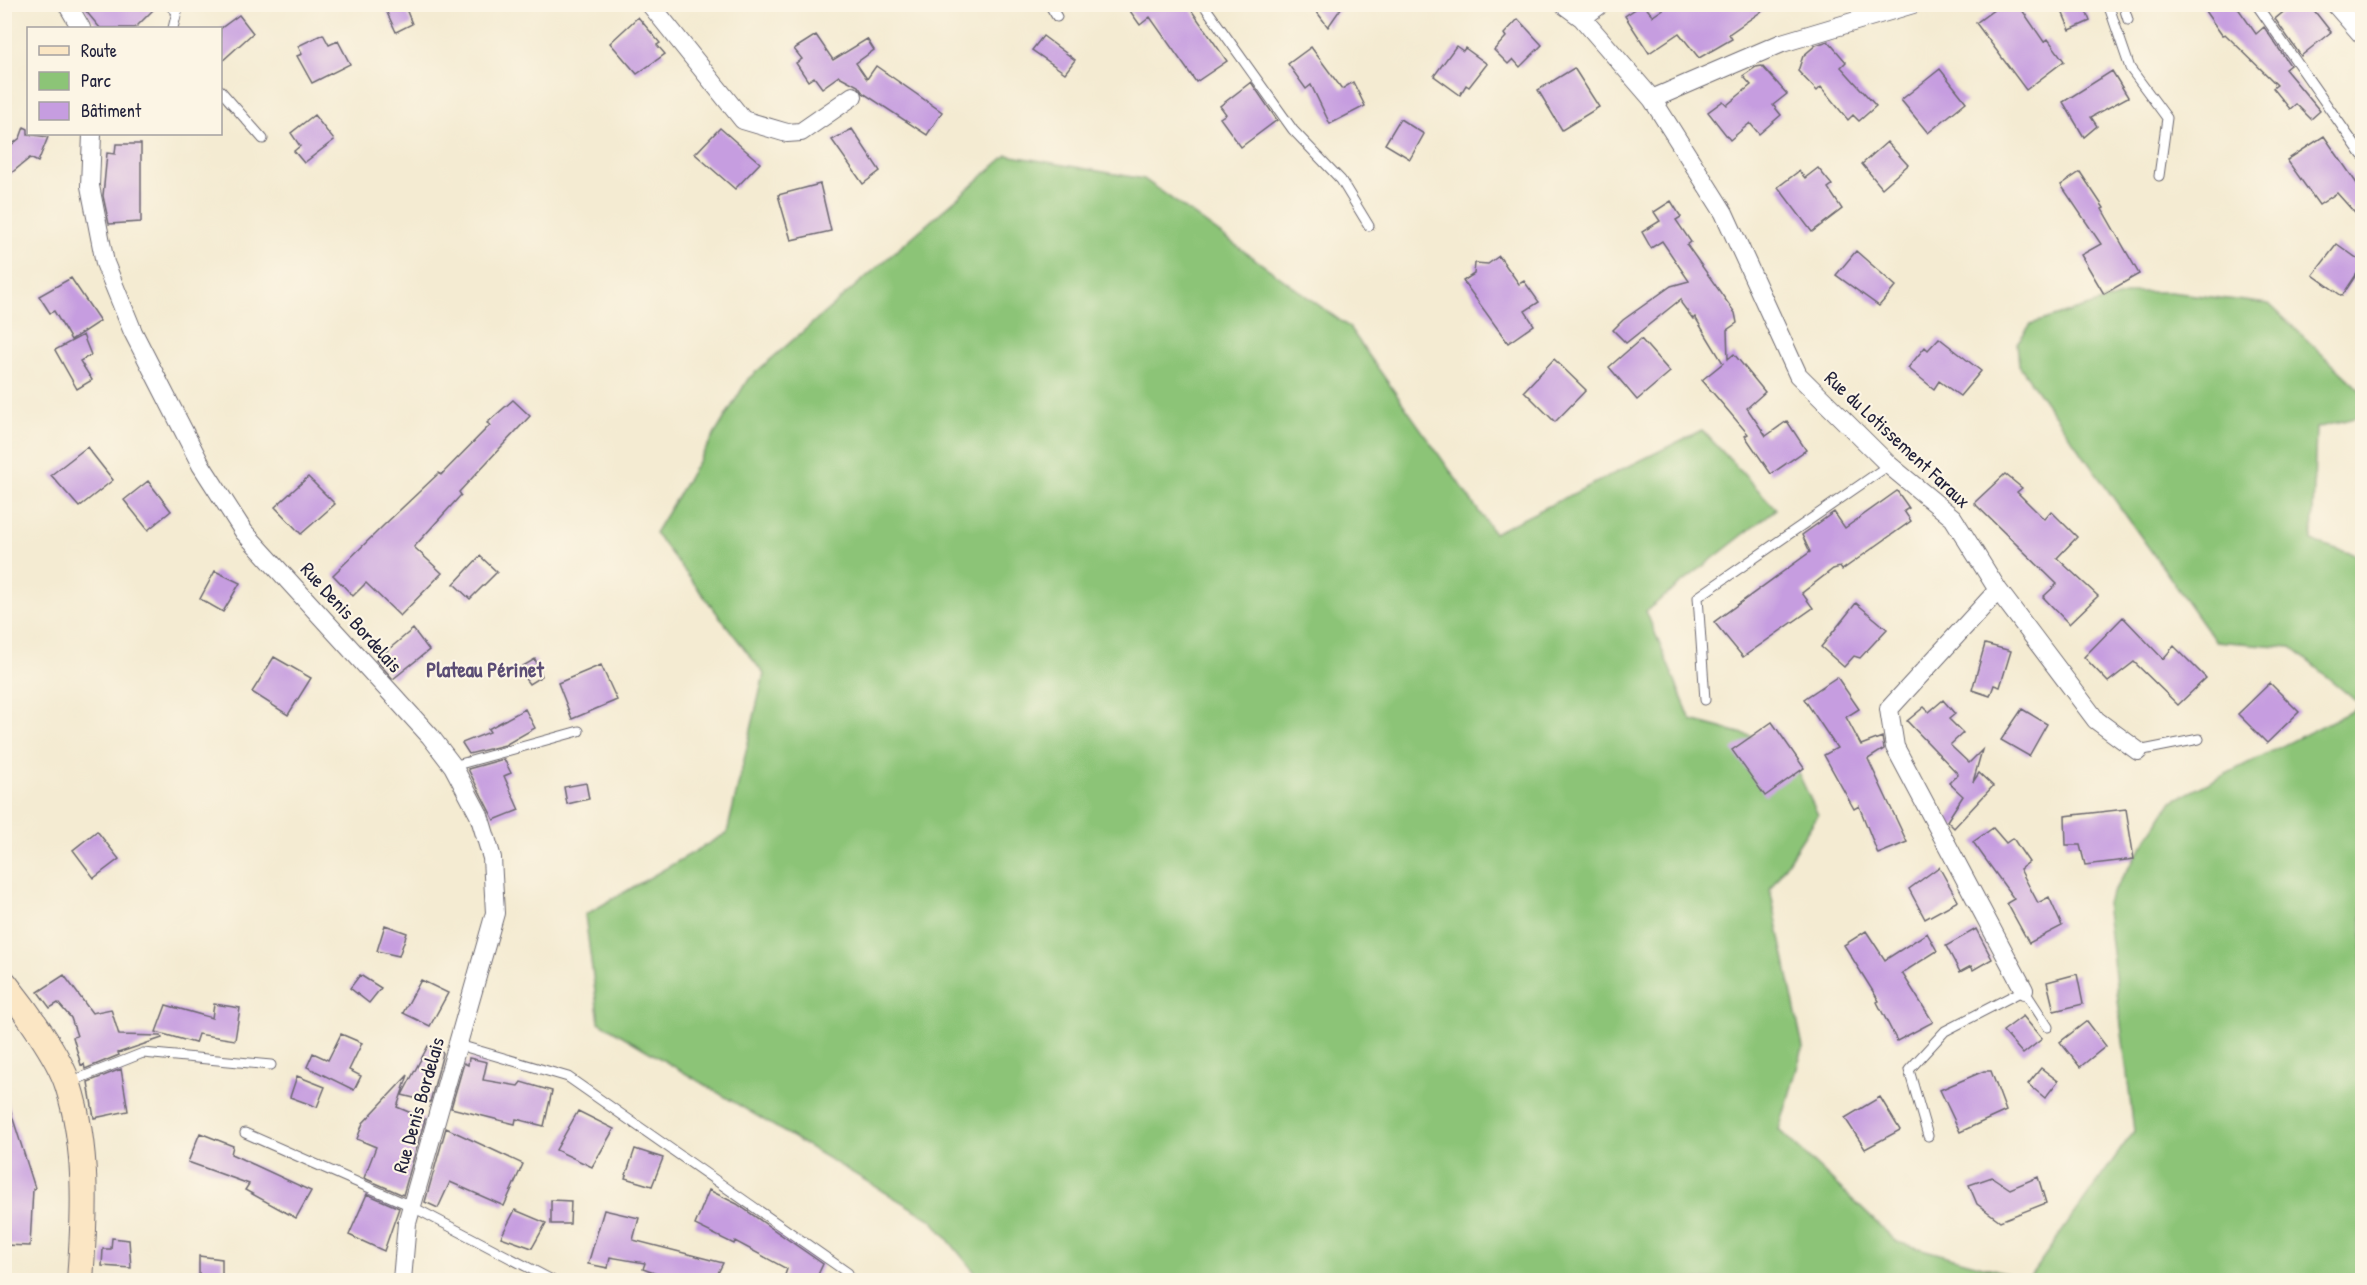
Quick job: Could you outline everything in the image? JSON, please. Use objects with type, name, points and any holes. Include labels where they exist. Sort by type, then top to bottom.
[{"type":"main road","points":[[4,984],[47,1047],[68,1083],[79,1132],[86,1203],[80,1281]]},
{"type":"street","points":[[67,4],[80,27]]},
{"type":"street","points":[[650,4],[743,120],[793,134],[801,132],[854,96]]},
{"type":"street","name":"Rue du Lotissement Faraux","points":[[1563,4],[1582,18],[1653,99],[1724,213],[1798,375],[1889,465],[1953,518],[1998,590],[2096,720],[2138,751]]},
{"type":"street","points":[[1582,18],[1601,4]]},
{"type":"street","points":[[1653,99],[1782,43],[1913,4]]},
{"type":"street","points":[[2335,4],[2362,35]]},
{"type":"street","name":"Rue Denis Bordelais","points":[[92,135],[90,186],[105,263],[133,332],[201,465],[244,532],[430,736],[453,766],[479,815],[492,858],[495,913],[411,1206],[407,1223],[402,1281]]},
{"type":"street","points":[[1998,590],[1889,709],[1895,747],[2024,990]]},
{"type":"lane","points":[[168,4],[177,12],[173,27]]},
{"type":"lane","points":[[1049,4],[1057,17]]},
{"type":"lane","points":[[1203,4],[1275,108],[1345,185],[1369,226]]},
{"type":"lane","points":[[2108,4],[2130,68],[2167,118],[2159,176]]},
{"type":"lane","points":[[2123,4],[2128,20]]},
{"type":"lane","points":[[2256,4],[2362,155]]},
{"type":"lane","points":[[222,92],[263,139]]},
{"type":"lane","points":[[1705,700],[1698,597],[1889,465]]},
{"type":"lane","points":[[453,766],[579,731]]},
{"type":"lane","points":[[2138,751],[2199,739]]},
{"type":"lane","points":[[1928,1136],[1909,1070],[1945,1031],[2024,990],[2048,1027]]},
{"type":"lane","points":[[459,1045],[568,1077],[848,1272]]},
{"type":"lane","points":[[68,1083],[143,1053],[271,1065]]},
{"type":"lane","points":[[245,1133],[411,1206],[552,1281]]},
{"type":"green space","points":[[1007,155],[1144,179],[1349,327],[1494,533],[1702,430],[1776,509],[1646,611],[1691,720],[1785,745],[1818,815],[1770,889],[1803,1048],[1779,1130],[1897,1242],[2028,1279],[2134,1131],[2106,903],[2172,801],[2362,706],[2362,1280],[981,1280],[932,1220],[599,1022],[585,915],[727,833],[764,674],[655,533],[748,379]]},
{"type":"green space","points":[[2134,292],[2170,292],[2269,304],[2362,392],[2362,416],[2316,428],[2312,541],[2362,557],[2362,706],[2291,647],[2215,641],[2019,365],[2017,343],[2031,324]]},
{"type":"building","points":[[80,4],[159,4],[136,27],[99,27]]},
{"type":"building","points":[[383,4],[404,4],[412,24],[396,32]]},
{"type":"building","points":[[1125,4],[1187,4],[1227,61],[1196,82],[1150,17],[1140,25]]},
{"type":"building","points":[[1311,4],[1344,4],[1328,27]]},
{"type":"building","points":[[1643,4],[1653,16],[1671,4],[1772,4],[1729,34],[1732,39],[1699,58],[1679,33],[1649,53],[1625,16]]},
{"type":"building","points":[[2002,4],[2018,4],[2044,42],[2048,39],[2064,61],[2026,90],[1976,23]]},
{"type":"building","points":[[2059,4],[2083,4],[2090,21],[2070,30]]},
{"type":"building","points":[[2200,4],[2235,4],[2256,34],[2264,27],[2290,65],[2285,69],[2320,111],[2311,119],[2296,104],[2290,109],[2273,88],[2277,85],[2225,34],[2222,35]]},
{"type":"building","points":[[2293,4],[2309,4],[2331,32],[2301,56],[2275,19]]},
{"type":"building","points":[[239,15],[253,33],[222,61],[222,28]]},
{"type":"building","points":[[638,17],[660,43],[657,45],[665,54],[637,74],[610,43]]},
{"type":"building","points":[[1518,19],[1542,45],[1520,67],[1513,59],[1508,64],[1494,50],[1506,37],[1504,34]]},
{"type":"building","points":[[323,34],[329,45],[338,41],[350,64],[312,83],[297,56],[302,54],[298,46]]},
{"type":"building","points":[[816,35],[833,60],[867,39],[874,50],[856,63],[867,79],[876,66],[942,112],[927,135],[863,93],[858,86],[839,76],[822,88],[814,77],[808,81],[796,63],[802,59],[794,49]]},
{"type":"building","points":[[1043,36],[1075,60],[1065,73],[1032,50]]},
{"type":"building","points":[[1828,41],[1846,62],[1841,67],[1876,106],[1859,121],[1853,115],[1848,120],[1821,87],[1817,91],[1798,71],[1803,56],[1816,45]]},
{"type":"building","points":[[1456,46],[1463,51],[1465,48],[1487,64],[1469,87],[1466,85],[1460,95],[1434,76]]},
{"type":"building","points":[[1311,47],[1342,89],[1353,82],[1365,106],[1330,124],[1311,85],[1306,89],[1288,64]]},
{"type":"building","points":[[1762,66],[1787,94],[1773,105],[1781,115],[1759,134],[1750,123],[1730,140],[1708,112],[1723,101],[1727,105],[1751,85],[1743,76],[1756,67]]},
{"type":"building","points":[[1574,68],[1599,107],[1562,130],[1538,90]]},
{"type":"building","points":[[1940,69],[1966,102],[1928,133],[1901,100]]},
{"type":"building","points":[[2112,71],[2128,97],[2091,117],[2097,126],[2084,137],[2063,102]]},
{"type":"building","points":[[1251,82],[1277,120],[1241,147],[1220,118],[1226,114],[1220,106]]},
{"type":"building","points":[[314,115],[334,140],[304,163],[294,151],[300,146],[291,133]]},
{"type":"building","points":[[1400,119],[1424,134],[1410,159],[1385,144]]},
{"type":"building","points":[[24,127],[27,128],[27,135],[48,137],[38,162],[30,158],[4,179],[4,151],[20,138]]},
{"type":"building","points":[[720,128],[760,163],[735,189],[695,154]]},
{"type":"building","points":[[852,129],[880,171],[863,184],[832,140]]},
{"type":"building","points":[[2324,136],[2362,191],[2362,221],[2337,193],[2319,205],[2287,160]]},
{"type":"building","points":[[1887,142],[1908,165],[1882,188],[1862,164]]},
{"type":"building","points":[[116,144],[141,144],[141,222],[109,224],[103,196],[107,153],[115,154]]},
{"type":"building","points":[[1818,168],[1832,185],[1828,188],[1842,209],[1812,232],[1778,187],[1799,171],[1805,178]]},
{"type":"building","points":[[2080,172],[2104,208],[2102,209],[2139,274],[2104,294],[2081,255],[2101,244],[2061,185]]},
{"type":"building","points":[[820,184],[831,231],[791,240],[778,195]]},
{"type":"building","points":[[1671,201],[1681,217],[1676,220],[1691,242],[1687,245],[1735,313],[1737,323],[1727,330],[1728,359],[1734,354],[1765,392],[1747,408],[1766,436],[1787,421],[1806,450],[1771,474],[1745,436],[1748,434],[1702,380],[1723,363],[1695,317],[1693,319],[1681,303],[1681,299],[1626,343],[1613,330],[1623,320],[1671,286],[1689,281],[1662,241],[1651,248],[1642,232],[1660,221],[1654,212]]},
{"type":"building","points":[[2337,244],[2362,262],[2362,266],[2342,296],[2313,275]]},
{"type":"building","points":[[1856,251],[1896,286],[1879,306],[1836,275]]},
{"type":"building","points":[[1499,256],[1519,284],[1524,281],[1539,302],[1525,311],[1534,325],[1508,343],[1463,281],[1474,274],[1475,263],[1488,264]]},
{"type":"building","points":[[71,278],[100,321],[71,340],[54,311],[50,313],[39,296]]},
{"type":"building","points":[[83,335],[91,355],[80,361],[92,380],[77,389],[55,350]]},
{"type":"building","points":[[1939,338],[1981,371],[1960,396],[1939,381],[1934,389],[1908,368],[1925,347],[1928,350]]},
{"type":"building","points":[[1641,339],[1670,372],[1637,400],[1609,367]]},
{"type":"building","points":[[1554,359],[1586,390],[1555,422],[1524,391]]},
{"type":"building","points":[[513,400],[530,416],[459,492],[461,495],[414,547],[442,573],[400,616],[366,583],[353,596],[333,575],[439,473],[441,475],[490,425],[487,423]]},
{"type":"building","points":[[87,447],[113,480],[79,507],[51,475]]},
{"type":"building","points":[[2005,474],[2022,488],[2017,492],[2044,519],[2051,511],[2077,537],[2057,558],[2098,596],[2069,624],[2043,597],[2057,584],[1974,503]]},
{"type":"building","points":[[308,477],[335,504],[301,534],[275,507]]},
{"type":"building","points":[[148,481],[171,511],[148,530],[124,500]]},
{"type":"building","points":[[1897,491],[1909,508],[1904,511],[1911,521],[1842,570],[1840,567],[1833,569],[1802,593],[1813,608],[1743,657],[1714,622],[1810,552],[1802,535],[1834,512],[1845,528]]},
{"type":"building","points":[[480,556],[497,572],[470,599],[454,584]]},
{"type":"building","points":[[215,571],[240,583],[223,612],[200,599]]},
{"type":"building","points":[[1856,603],[1887,629],[1860,658],[1854,656],[1844,667],[1821,647]]},
{"type":"building","points":[[2123,617],[2163,659],[2174,646],[2206,678],[2178,705],[2134,662],[2108,682],[2084,657]]},
{"type":"building","points":[[413,629],[429,650],[393,679],[376,660]]},
{"type":"building","points":[[1985,644],[2011,651],[2000,687],[1994,685],[1990,696],[1972,690]]},
{"type":"building","points":[[274,657],[311,678],[288,715],[252,692]]},
{"type":"building","points":[[535,659],[542,676],[529,684],[518,669]]},
{"type":"building","points":[[601,665],[617,700],[572,719],[558,683]]},
{"type":"building","points":[[1837,677],[1859,709],[1846,717],[1861,745],[1882,737],[1884,749],[1868,759],[1907,842],[1878,854],[1859,806],[1854,809],[1824,755],[1837,748],[1804,699]]},
{"type":"building","points":[[2270,683],[2299,712],[2267,743],[2238,714]]},
{"type":"building","points":[[1943,700],[1955,714],[1949,719],[1963,733],[1950,745],[1969,763],[1982,750],[1973,782],[1979,773],[1993,786],[1954,828],[1947,821],[1963,796],[1949,783],[1958,774],[1907,721],[1924,707],[1929,712]]},
{"type":"building","points":[[525,709],[535,728],[505,745],[469,754],[462,743],[490,732],[488,729]]},
{"type":"building","points":[[2022,709],[2047,724],[2029,756],[2001,740]]},
{"type":"building","points":[[1772,722],[1804,768],[1765,796],[1732,750]]},
{"type":"building","points":[[504,759],[511,773],[504,776],[519,810],[494,820],[468,769]]},
{"type":"building","points":[[586,783],[589,799],[567,804],[564,787]]},
{"type":"building","points":[[2126,809],[2134,859],[2085,865],[2080,845],[2066,845],[2065,816]]},
{"type":"building","points":[[1993,828],[2006,843],[2013,838],[2029,862],[2020,869],[2038,903],[2049,897],[2062,926],[2029,943],[2007,903],[2014,899],[1973,842]]},
{"type":"building","points":[[97,831],[119,859],[94,878],[73,850]]},
{"type":"building","points":[[1939,867],[1958,901],[1925,919],[1909,889]]},
{"type":"building","points":[[385,925],[407,933],[399,956],[377,951]]},
{"type":"building","points":[[1976,929],[1992,959],[1973,970],[1971,966],[1960,972],[1946,946]]},
{"type":"building","points":[[1866,931],[1885,960],[1927,933],[1937,951],[1902,973],[1933,1022],[1897,1041],[1877,1002],[1879,1001],[1844,945]]},
{"type":"building","points":[[2077,974],[2083,1004],[2054,1011],[2047,982]]},
{"type":"building","points":[[64,975],[92,1013],[111,1009],[119,1035],[161,1036],[162,1038],[118,1053],[119,1055],[85,1069],[84,1064],[81,1065],[73,1037],[77,1036],[71,1018],[58,1003],[50,1008],[38,992]]},
{"type":"building","points":[[360,975],[381,988],[369,1003],[350,988]]},
{"type":"building","points":[[421,980],[448,993],[430,1026],[403,1013]]},
{"type":"building","points":[[214,1004],[240,1008],[235,1040],[198,1034],[195,1043],[156,1032],[166,1005],[212,1018]]},
{"type":"building","points":[[2023,1016],[2042,1039],[2023,1054],[2003,1031]]},
{"type":"building","points":[[2087,1021],[2106,1046],[2080,1067],[2060,1042]]},
{"type":"building","points":[[341,1034],[362,1043],[349,1070],[361,1076],[354,1090],[307,1067],[313,1053],[328,1060]]},
{"type":"building","points":[[428,1046],[443,1053],[430,1102],[402,1095]]},
{"type":"building","points":[[469,1058],[487,1062],[483,1080],[518,1086],[521,1082],[552,1091],[544,1126],[516,1119],[515,1124],[451,1108],[464,1063],[468,1065]]},
{"type":"building","points":[[2041,1068],[2058,1081],[2045,1098],[2028,1084]]},
{"type":"building","points":[[121,1069],[128,1111],[94,1118],[88,1082]]},
{"type":"building","points":[[1984,1071],[1991,1071],[2006,1111],[1960,1132],[1940,1090]]},
{"type":"building","points":[[408,1075],[397,1107],[425,1119],[403,1195],[364,1178],[376,1147],[357,1139],[363,1123]]},
{"type":"building","points":[[297,1076],[325,1087],[317,1107],[290,1097]]},
{"type":"building","points":[[1880,1097],[1900,1130],[1865,1149],[1845,1118]]},
{"type":"building","points":[[7,1100],[35,1188],[33,1189],[30,1246],[4,1245],[4,1101]]},
{"type":"building","points":[[578,1111],[614,1129],[592,1167],[556,1150]]},
{"type":"building","points":[[446,1128],[523,1164],[504,1206],[450,1182],[438,1208],[425,1202]]},
{"type":"building","points":[[200,1133],[233,1146],[231,1154],[311,1191],[296,1218],[245,1190],[249,1184],[188,1162]]},
{"type":"building","points":[[635,1149],[663,1158],[652,1186],[625,1178]]},
{"type":"building","points":[[1992,1177],[2010,1189],[2038,1177],[2046,1203],[2000,1221],[1977,1204],[1969,1185]]},
{"type":"building","points":[[709,1190],[737,1204],[823,1264],[815,1281],[783,1281],[787,1269],[735,1241],[734,1244],[695,1225]]},
{"type":"building","points":[[367,1194],[399,1208],[384,1251],[349,1235]]},
{"type":"building","points":[[551,1200],[571,1201],[570,1224],[551,1224]]},
{"type":"building","points":[[515,1210],[546,1223],[532,1248],[501,1237]]},
{"type":"building","points":[[604,1210],[639,1218],[633,1240],[723,1263],[714,1281],[676,1281],[643,1269],[645,1263],[610,1257],[608,1268],[588,1264]]},
{"type":"building","points":[[112,1238],[129,1240],[131,1268],[102,1266],[103,1249],[111,1249]]},
{"type":"building","points":[[199,1256],[222,1259],[222,1281],[199,1280]]},
{"type":"district","name":"Plateau Périnet","points":[[485,669]]}]
